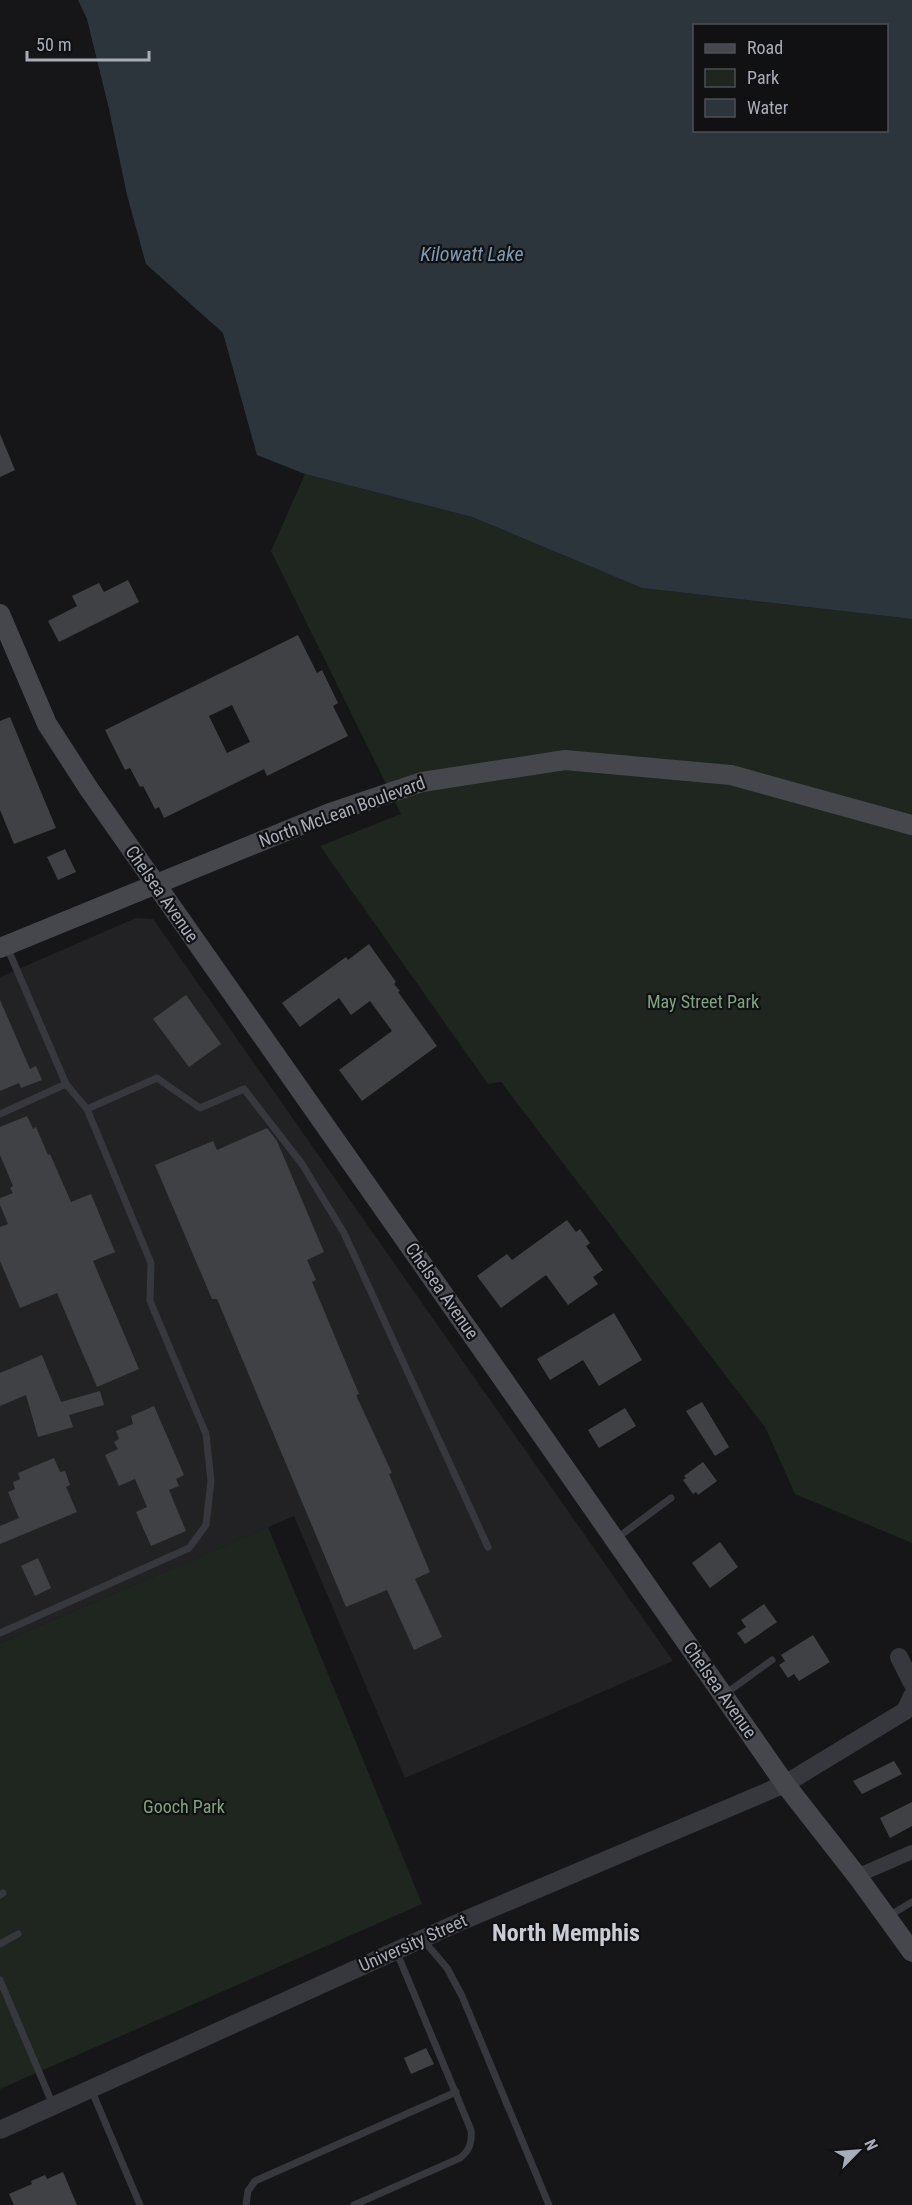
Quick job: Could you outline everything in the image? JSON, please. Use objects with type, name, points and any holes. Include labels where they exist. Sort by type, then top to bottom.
[{"type":"main road","name":"Chelsea Avenue","points":[[0,614],[46,724],[88,789],[785,1784],[857,1876],[912,1952]]},
{"type":"main road","name":"North McLean Boulevard","points":[[3,946],[330,813],[422,782],[565,760],[731,776],[912,825]]},
{"type":"street","points":[[899,1656],[912,1683]]},
{"type":"street","name":"University Street","points":[[0,2130],[422,1939],[785,1784],[905,1711],[912,1696]]},
{"type":"street","points":[[857,1876],[912,1852]]},
{"type":"lane","points":[[0,1633],[189,1548],[206,1525],[211,1481],[206,1434],[150,1301],[151,1263],[87,1109],[66,1084],[3,946]]},
{"type":"lane","points":[[87,1109],[157,1078],[200,1108],[244,1089],[302,1164],[344,1233],[488,1546]]},
{"type":"lane","points":[[0,1114],[66,1084]]},
{"type":"lane","points":[[615,1540],[671,1497]]},
{"type":"lane","points":[[723,1695],[772,1660]]},
{"type":"lane","points":[[887,1918],[912,1902]]},
{"type":"lane","points":[[0,1944],[18,1934]]},
{"type":"lane","points":[[422,1939],[447,1968],[462,1996],[549,2205]]},
{"type":"lane","points":[[354,2205],[460,2158],[469,2151],[472,2140],[471,2130],[456,2092],[396,1951]]},
{"type":"lane","points":[[0,1980],[54,2106]]},
{"type":"lane","points":[[91,2089],[140,2205]]},
{"type":"lane","points":[[246,2205],[249,2191],[255,2181],[456,2092]]},
{"type":"shaded area","points":[[136,918],[153,919],[673,1661],[405,1778],[294,1516],[0,1643],[0,977]]},
{"type":"green space","name":"May Street Park","points":[[305,474],[472,517],[642,588],[912,619],[912,1543],[795,1494],[765,1427],[501,1082],[488,1084],[320,846],[401,814],[271,551]]},
{"type":"green space","name":"Gooch Park","points":[[268,1527],[422,1904],[0,2089],[0,1643]]},
{"type":"water","name":"Kilowatt Lake","points":[[78,0],[912,0],[912,619],[642,588],[472,517],[305,474],[257,455],[223,333],[146,264],[127,195],[87,19]]},
{"type":"building","points":[[0,434],[15,470],[0,477]]},
{"type":"building","points":[[128,580],[139,602],[59,642],[48,621],[77,606],[72,596],[99,583],[104,592]]},
{"type":"building","points":[[298,635],[317,673],[322,670],[338,703],[333,706],[348,736],[267,776],[264,769],[164,818],[159,807],[155,809],[143,786],[140,787],[130,768],[125,770],[105,730]],"holes":[[[232,705],[250,742],[227,753],[209,716]]]},
{"type":"building","points":[[10,717],[56,828],[14,844],[0,810],[0,721]]},
{"type":"building","points":[[65,849],[76,872],[58,880],[47,857]]},
{"type":"building","points":[[369,944],[396,982],[394,984],[400,991],[398,992],[437,1046],[362,1101],[339,1070],[392,1031],[370,1001],[351,1015],[339,998],[300,1027],[282,1003],[346,957],[348,960]]},
{"type":"building","points":[[186,995],[221,1044],[189,1067],[153,1019]]},
{"type":"building","points":[[0,1000],[30,1069],[36,1066],[42,1080],[21,1088],[19,1083],[0,1091]]},
{"type":"building","points":[[27,1116],[33,1129],[36,1127],[48,1155],[50,1154],[71,1202],[91,1194],[115,1252],[93,1261],[139,1369],[97,1387],[57,1293],[20,1308],[0,1261],[0,1227],[8,1224],[0,1205],[0,1198],[13,1193],[10,1188],[13,1186],[0,1155],[0,1127]]},
{"type":"building","points":[[267,1128],[277,1141],[324,1252],[307,1260],[316,1280],[312,1282],[359,1394],[356,1395],[392,1473],[389,1474],[430,1572],[415,1579],[442,1637],[414,1650],[387,1590],[346,1607],[217,1299],[212,1299],[155,1165],[213,1141],[217,1150]]},
{"type":"building","points":[[567,1220],[576,1232],[580,1229],[590,1243],[586,1246],[603,1270],[593,1277],[598,1284],[568,1305],[546,1275],[501,1308],[477,1276],[507,1254],[512,1260]]},
{"type":"building","points":[[614,1313],[642,1360],[599,1386],[583,1360],[550,1380],[537,1359]]},
{"type":"building","points":[[42,1355],[61,1402],[100,1391],[104,1405],[69,1415],[73,1427],[38,1437],[26,1395],[0,1406],[0,1373]]},
{"type":"building","points":[[702,1402],[729,1447],[715,1456],[686,1411]]},
{"type":"building","points":[[154,1406],[184,1475],[176,1479],[179,1486],[169,1490],[186,1531],[151,1546],[136,1512],[147,1507],[135,1479],[119,1486],[105,1455],[118,1449],[114,1442],[119,1439],[116,1431],[133,1424],[131,1416]]},
{"type":"building","points":[[625,1408],[636,1426],[599,1448],[588,1430]]},
{"type":"building","points":[[54,1458],[60,1472],[65,1471],[70,1485],[66,1487],[77,1512],[0,1544],[0,1526],[19,1518],[8,1492],[15,1489],[13,1482],[20,1479],[18,1473]]},
{"type":"building","points":[[703,1462],[717,1481],[698,1495],[696,1492],[693,1494],[683,1480],[686,1478],[684,1476]]},
{"type":"building","points":[[720,1542],[738,1567],[710,1588],[692,1563]]},
{"type":"building","points":[[38,1558],[51,1588],[35,1596],[21,1566]]},
{"type":"building","points":[[764,1604],[777,1622],[745,1644],[737,1633],[746,1627],[741,1620]]},
{"type":"building","points":[[813,1635],[830,1662],[799,1681],[794,1674],[788,1678],[779,1665],[785,1661],[781,1655]]},
{"type":"building","points":[[894,1761],[902,1774],[862,1794],[853,1781]]},
{"type":"building","points":[[912,1802],[912,1826],[890,1838],[880,1818]]},
{"type":"building","points":[[426,2048],[434,2064],[411,2074],[404,2058]]},
{"type":"building","points":[[63,2172],[77,2205],[14,2205],[9,2194],[32,2184],[31,2181],[45,2175],[47,2179]]},
{"type":"district","name":"North Memphis","points":[[566,1933]]}]
